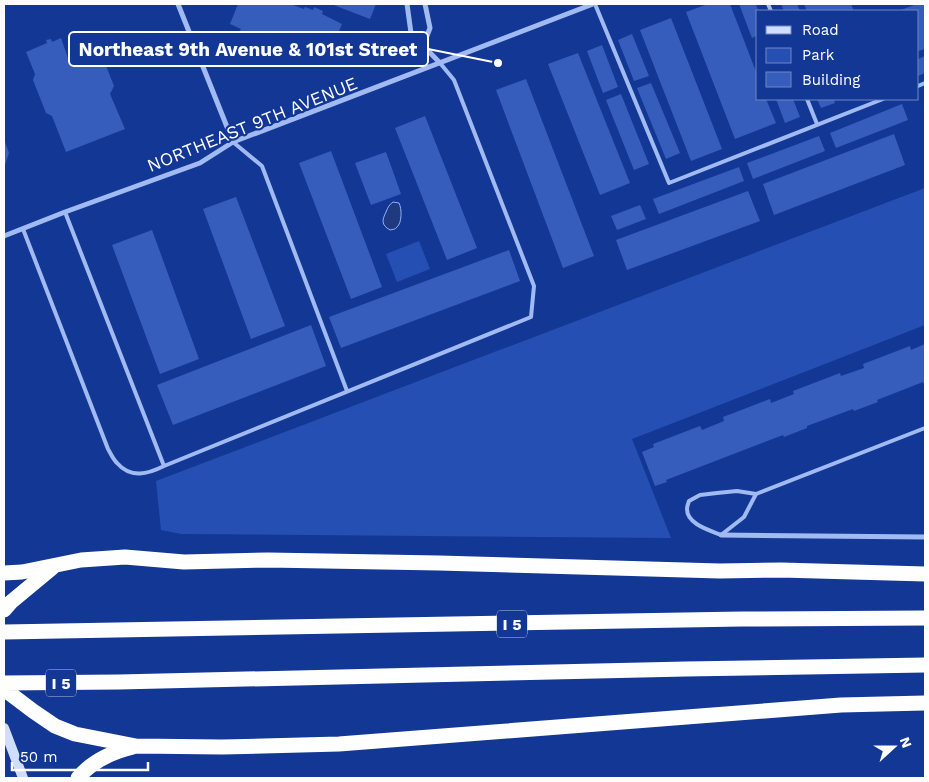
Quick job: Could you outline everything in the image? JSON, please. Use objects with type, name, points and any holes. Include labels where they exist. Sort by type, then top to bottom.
[{"type":"highway","points":[[4,573],[22,572],[81,560],[126,557],[184,562],[268,560],[925,574]]},
{"type":"highway","points":[[4,610],[11,602],[56,566]]},
{"type":"highway","name":"I 5","points":[[4,632],[742,619],[925,618]]},
{"type":"highway","name":"I 5","points":[[4,683],[925,665]]},
{"type":"highway","points":[[4,689],[55,726],[75,734],[136,746],[222,747],[339,744],[842,705],[925,703]]},
{"type":"highway","points":[[78,778],[88,768],[106,756],[136,746]]},
{"type":"main road","points":[[4,728],[23,778]]},
{"type":"street","points":[[178,4],[233,142]]},
{"type":"street","points":[[407,4],[411,33],[440,63]]},
{"type":"street","points":[[423,46],[430,28],[425,4]]},
{"type":"street","name":"NORTHEAST 9TH AVENUE","points":[[4,236],[200,163],[233,142],[594,4]]},
{"type":"street","points":[[720,534],[925,537]]},
{"type":"lane","points":[[594,4],[669,183],[881,100]]},
{"type":"lane","points":[[23,229],[108,449],[117,464],[127,471],[145,474],[152,472],[531,317],[534,286],[454,80],[440,63]]},
{"type":"lane","points":[[807,100],[817,124]]},
{"type":"lane","points":[[233,142],[262,166],[348,391]]},
{"type":"lane","points":[[65,212],[164,466]]},
{"type":"lane","points":[[756,494],[744,518],[720,534],[697,525],[689,517],[686,510],[688,501],[700,494],[737,491],[756,494],[925,428]]},
{"type":"green space","points":[[925,188],[925,325],[632,439],[671,538],[181,534],[161,530],[156,481]]},
{"type":"green space","points":[[419,241],[430,269],[397,282],[386,254]]},
{"type":"shaded area","points":[[393,202],[399,203],[401,216],[399,225],[395,229],[390,230],[385,226],[383,220],[388,207]]},
{"type":"building","points":[[238,4],[294,4],[304,9],[305,7],[313,10],[314,7],[323,11],[322,14],[342,24],[325,65],[306,57],[304,61],[296,58],[297,55],[278,45],[239,32],[241,29],[230,24]]},
{"type":"building","points":[[331,4],[376,4],[370,19]]},
{"type":"building","points":[[708,4],[730,4],[756,72],[756,100],[766,100],[776,123],[735,139],[686,12]]},
{"type":"building","points":[[739,4],[756,4],[758,10],[756,10],[756,36],[752,38]]},
{"type":"building","points":[[781,4],[797,4],[800,10],[784,10]]},
{"type":"building","points":[[804,4],[851,4],[854,10],[807,10]]},
{"type":"building","points":[[917,4],[925,4],[925,49],[919,51],[919,10],[901,10]]},
{"type":"building","points":[[671,18],[722,149],[691,161],[640,30]]},
{"type":"building","points":[[82,32],[83,35],[87,34],[94,51],[101,53],[114,86],[110,94],[125,129],[66,152],[52,116],[46,113],[33,80],[35,74],[26,52],[47,43],[46,40],[51,39],[52,42],[61,38],[69,61],[78,57],[72,40],[74,39],[73,36]]},
{"type":"building","points":[[632,34],[649,76],[634,81],[618,40]]},
{"type":"building","points":[[602,45],[618,87],[603,93],[587,51]]},
{"type":"building","points":[[578,53],[630,183],[600,195],[548,64]]},
{"type":"building","points":[[925,56],[925,73],[919,76],[919,59]]},
{"type":"building","points":[[526,79],[594,256],[563,268],[496,90]]},
{"type":"building","points":[[651,83],[680,153],[666,159],[637,88]]},
{"type":"building","points":[[621,94],[649,164],[634,170],[606,100]]},
{"type":"building","points":[[776,100],[793,100],[800,117],[785,123]]},
{"type":"building","points":[[817,100],[834,100],[835,103],[821,108]]},
{"type":"building","points":[[902,104],[908,120],[836,148],[830,133]]},
{"type":"building","points":[[425,116],[477,248],[447,260],[395,128]]},
{"type":"building","points":[[894,134],[905,165],[774,215],[763,184]]},
{"type":"building","points":[[819,136],[825,151],[753,179],[747,163]]},
{"type":"building","points":[[4,139],[9,153],[4,168]]},
{"type":"building","points":[[331,151],[382,287],[351,299],[299,163]]},
{"type":"building","points":[[386,152],[401,194],[371,205],[355,163]]},
{"type":"building","points":[[739,167],[744,181],[659,214],[653,199]]},
{"type":"building","points":[[748,191],[760,221],[627,270],[616,240]]},
{"type":"building","points":[[236,197],[285,326],[251,339],[203,209]]},
{"type":"building","points":[[640,205],[646,219],[617,230],[611,216]]},
{"type":"building","points":[[152,230],[199,359],[160,374],[112,245]]},
{"type":"building","points":[[509,250],[520,281],[341,348],[329,317]]},
{"type":"building","points":[[311,325],[326,366],[173,425],[157,385]]},
{"type":"building","points":[[925,344],[925,387],[923,382],[877,400],[878,402],[807,426],[807,428],[784,437],[783,435],[666,480],[667,482],[655,486],[642,452],[654,447],[653,444],[700,426],[702,430],[724,421],[723,417],[770,399],[771,403],[794,394],[793,391],[840,373],[841,376],[864,368],[863,364],[910,346],[911,350]]},
{"type":"place","name":"Northeast 9th Avenue & 101st Street","points":[[498,63]]}]
